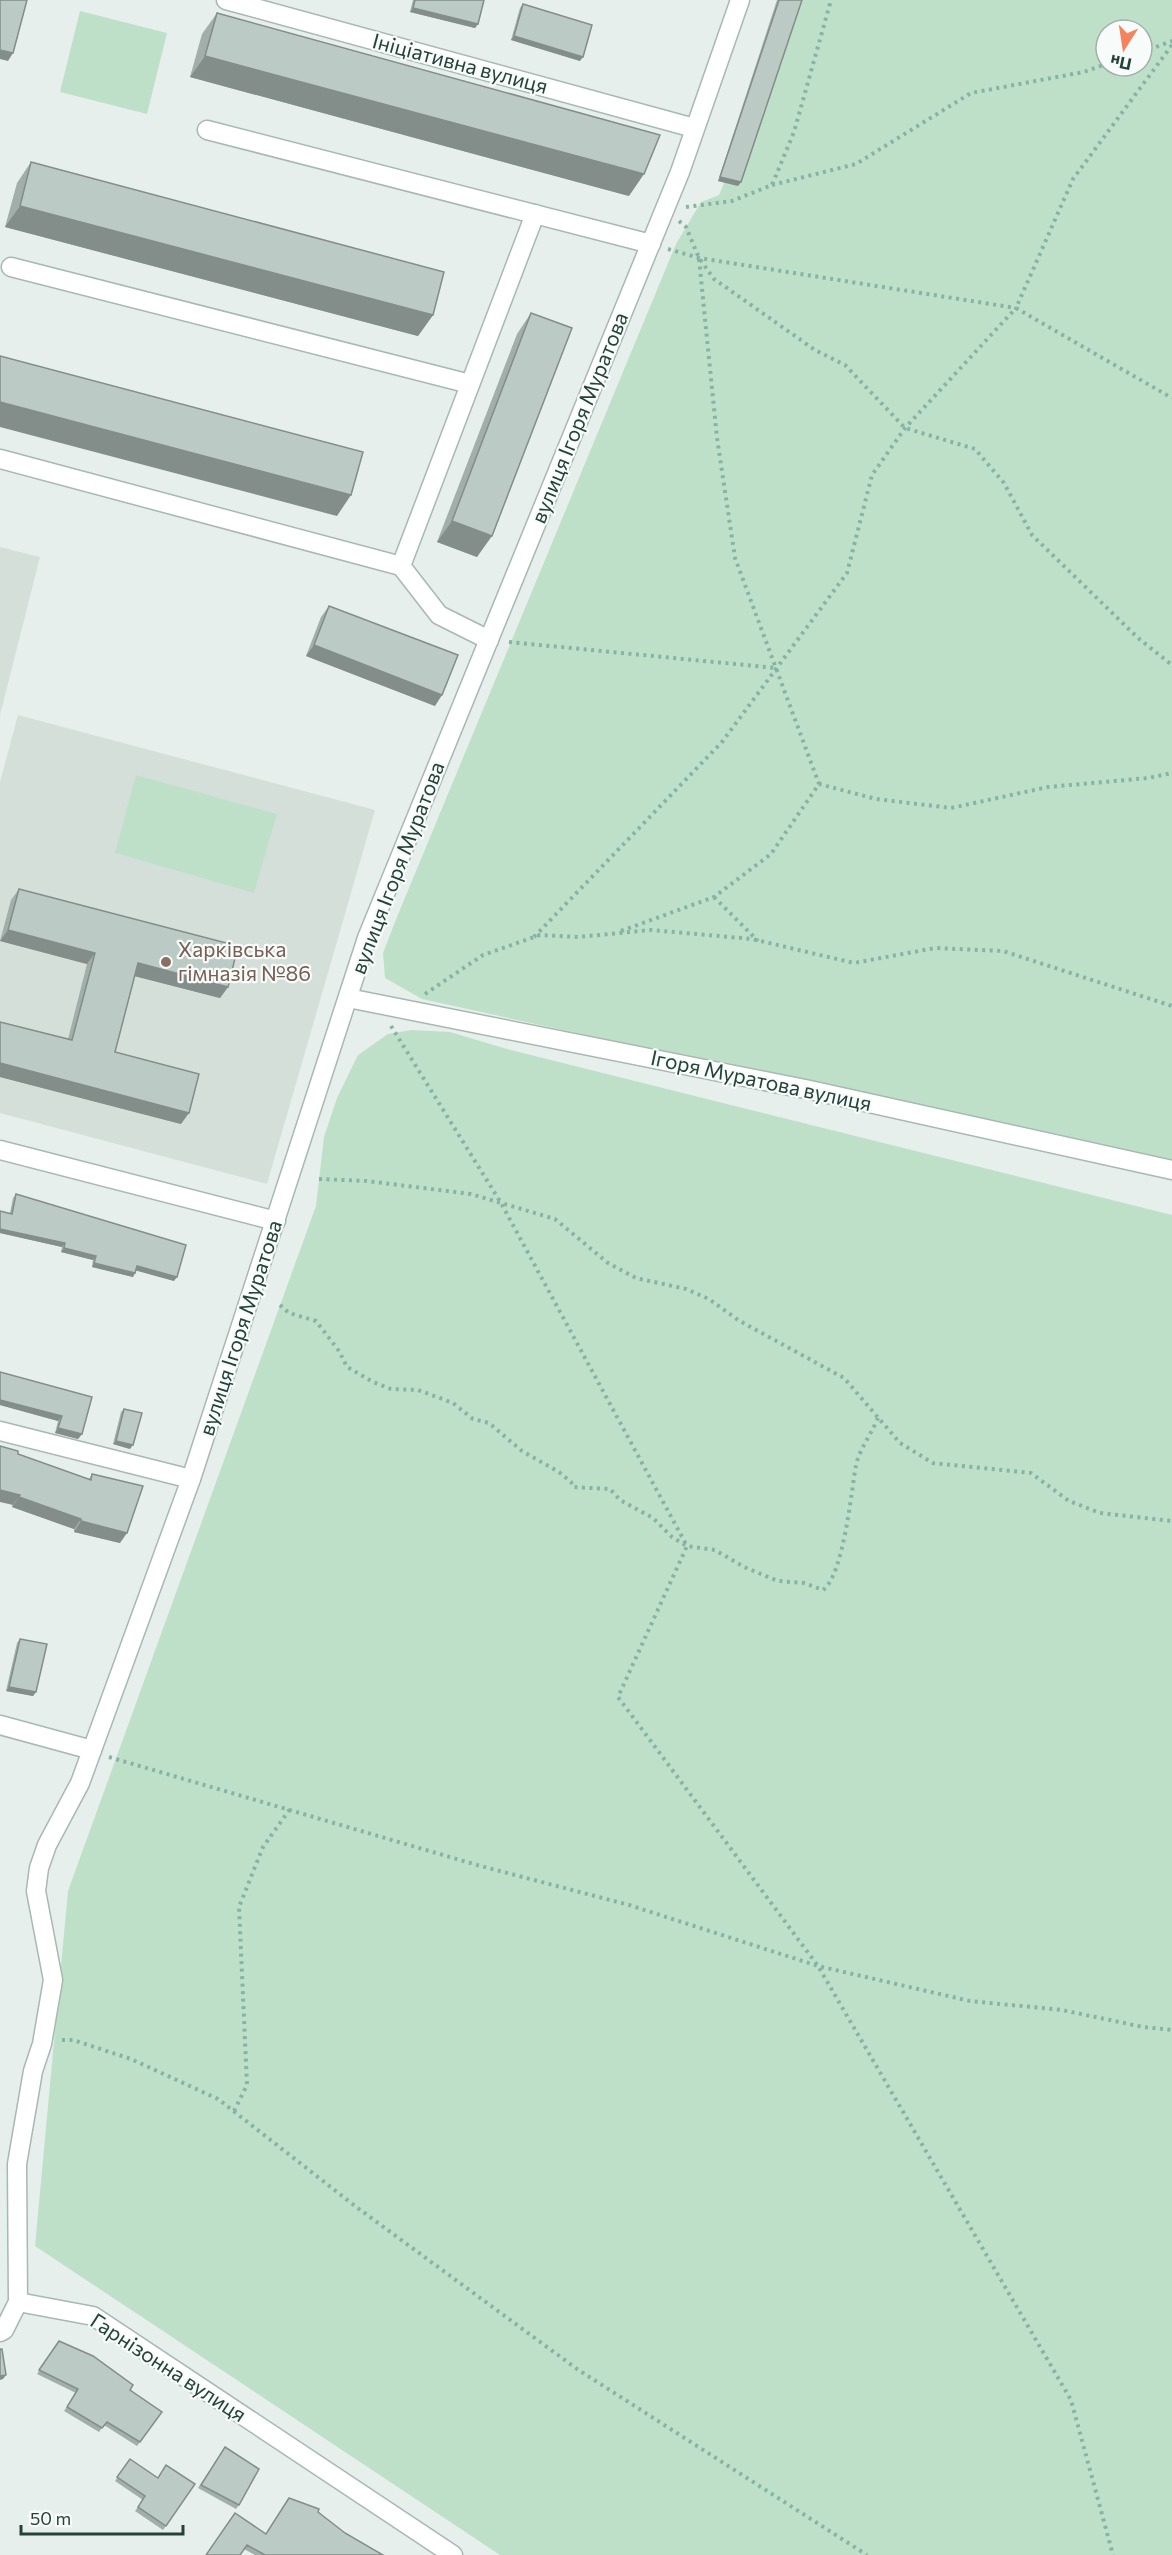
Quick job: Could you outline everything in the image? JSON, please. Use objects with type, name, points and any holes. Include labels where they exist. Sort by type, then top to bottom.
[{"type":"street","name":"Ініціативна вулиця","points":[[226,0],[694,128]]},
{"type":"street","name":"вулиця Ігоря Муратова","points":[[92,1750],[191,1479],[367,938],[665,209],[740,0]]},
{"type":"street","points":[[207,130],[651,244]]},
{"type":"street","points":[[401,566],[535,214]]},
{"type":"street","points":[[11,267],[470,384]]},
{"type":"street","points":[[0,459],[401,566],[439,615],[489,640]]},
{"type":"street","name":"Ігоря Муратова вулиця","points":[[348,998],[810,1090],[1172,1170]]},
{"type":"street","points":[[0,1150],[276,1221]]},
{"type":"street","points":[[0,1431],[191,1479]]},
{"type":"street","points":[[0,1725],[92,1750],[80,1783],[47,1845],[39,1868],[36,1891],[53,1980],[43,2039],[33,2071],[17,2164],[18,2302],[4,2330],[0,2332]]},
{"type":"street","name":"Гарнізонна вулиця","points":[[18,2302],[93,2316],[453,2555]]},
{"type":"path","points":[[772,185],[794,132],[831,0]]},
{"type":"path","points":[[1154,48],[1172,43]]},
{"type":"path","points":[[534,937],[722,742],[847,573],[872,475],[905,428],[1016,308],[1073,179],[1172,43]]},
{"type":"path","points":[[665,209],[732,201],[772,185],[856,164],[970,93],[1094,68]]},
{"type":"path","points":[[665,209],[686,226],[699,258],[714,279],[815,350],[845,365],[905,428],[975,449],[1004,483],[1032,535],[1138,638],[1172,665]]},
{"type":"path","points":[[651,244],[699,258],[1016,308],[1172,398]]},
{"type":"path","points":[[699,258],[717,438],[735,558],[819,784]]},
{"type":"path","points":[[489,640],[777,668]]},
{"type":"path","points":[[819,784],[876,800],[951,808],[1048,787],[1148,778],[1172,773]]},
{"type":"path","points":[[613,933],[714,897],[771,854],[819,784]]},
{"type":"path","points":[[714,897],[758,941]]},
{"type":"path","points":[[402,1009],[483,955],[534,937],[651,930],[758,941],[854,963],[935,948],[1003,951],[1172,1005]]},
{"type":"path","points":[[376,1003],[501,1203],[687,1546]]},
{"type":"path","points":[[319,1179],[367,1181],[471,1194],[555,1219],[608,1263],[636,1278],[686,1289],[709,1299],[738,1320],[844,1378],[900,1443],[933,1463],[1031,1473],[1069,1501],[1100,1513],[1172,1521]]},
{"type":"path","points":[[280,1305],[290,1313],[316,1321],[344,1358],[347,1367],[391,1389],[418,1390],[453,1403],[473,1419],[489,1423],[522,1451],[559,1472],[571,1482],[573,1487],[610,1490],[620,1500],[653,1518],[672,1537],[687,1546],[715,1550],[744,1567],[778,1581],[804,1583],[823,1590],[833,1580],[861,1450],[876,1427],[878,1418]]},
{"type":"path","points":[[687,1546],[618,1697],[818,1966],[1071,2400],[1113,2555]]},
{"type":"path","points":[[92,1750],[115,1760],[477,1865],[629,1905],[818,1966],[970,2001],[1062,2010],[1143,2027],[1172,2030]]},
{"type":"path","points":[[234,2111],[247,2085],[239,1907],[263,1847],[290,1809]]},
{"type":"path","points":[[43,2039],[73,2040],[131,2059],[218,2099],[355,2206],[577,2369],[867,2555]]},
{"type":"shaded area","points":[[0,547],[40,557],[0,715]]},
{"type":"shaded area","name":"Харківська гімназія №86","points":[[18,715],[375,810],[267,1184],[0,1113],[0,782]]},
{"type":"green space","points":[[800,0],[1172,0],[1172,1164],[422,999],[385,978],[383,953],[397,917],[676,244],[701,202],[719,195]]},
{"type":"green space","points":[[80,11],[167,33],[147,114],[60,92]]},
{"type":"green space","points":[[136,775],[277,814],[254,893],[115,853]]},
{"type":"green space","points":[[412,1030],[450,1032],[507,1049],[1172,1215],[1172,2555],[500,2555],[35,2246],[68,1891],[316,1206],[324,1137],[337,1098],[358,1055],[388,1034]]},
{"type":"building","points":[[0,0],[27,0],[13,53],[0,50]]},
{"type":"building","points":[[415,0],[484,0],[478,24],[413,8]]},
{"type":"building","points":[[779,0],[802,0],[741,182],[720,177]]},
{"type":"building","points":[[523,4],[592,25],[583,57],[514,36]]},
{"type":"building","points":[[217,13],[660,135],[644,174],[205,56]]},
{"type":"building","points":[[31,162],[444,272],[433,315],[20,206]]},
{"type":"building","points":[[531,313],[572,328],[492,536],[452,521]]},
{"type":"building","points":[[0,356],[363,452],[351,495],[0,402]]},
{"type":"building","points":[[329,606],[458,655],[442,695],[314,645]]},
{"type":"building","points":[[19,889],[238,946],[228,987],[138,963],[115,1052],[199,1074],[189,1113],[0,1063],[0,1022],[72,1040],[95,953],[8,930]]},
{"type":"building","points":[[16,1194],[186,1245],[177,1277],[137,1266],[135,1273],[94,1263],[96,1256],[64,1248],[65,1243],[0,1229],[0,1211],[12,1214]]},
{"type":"building","points":[[0,1372],[92,1397],[82,1434],[58,1428],[62,1416],[0,1400]]},
{"type":"building","points":[[124,1409],[142,1413],[133,1445],[116,1441]]},
{"type":"building","points":[[0,1446],[91,1480],[92,1474],[143,1486],[127,1533],[81,1521],[81,1519],[19,1497],[20,1495],[0,1490]]},
{"type":"building","points":[[20,1639],[47,1644],[36,1692],[9,1687]]},
{"type":"building","points":[[59,2341],[93,2356],[133,2385],[130,2390],[162,2412],[140,2442],[107,2422],[102,2428],[67,2407],[78,2389],[39,2370]]},
{"type":"building","points":[[0,2349],[2,2349],[6,2375],[0,2376]]},
{"type":"building","points":[[225,2447],[259,2469],[239,2505],[201,2485]]},
{"type":"building","points":[[130,2459],[158,2478],[166,2465],[195,2484],[166,2526],[138,2507],[145,2496],[117,2477]]},
{"type":"building","points":[[289,2498],[319,2509],[318,2512],[345,2533],[383,2555],[265,2555],[247,2545],[240,2555],[206,2555],[235,2513],[266,2534]]},
{"type":"place","name":"Харківська гімназія №86","points":[[166,962]]}]
